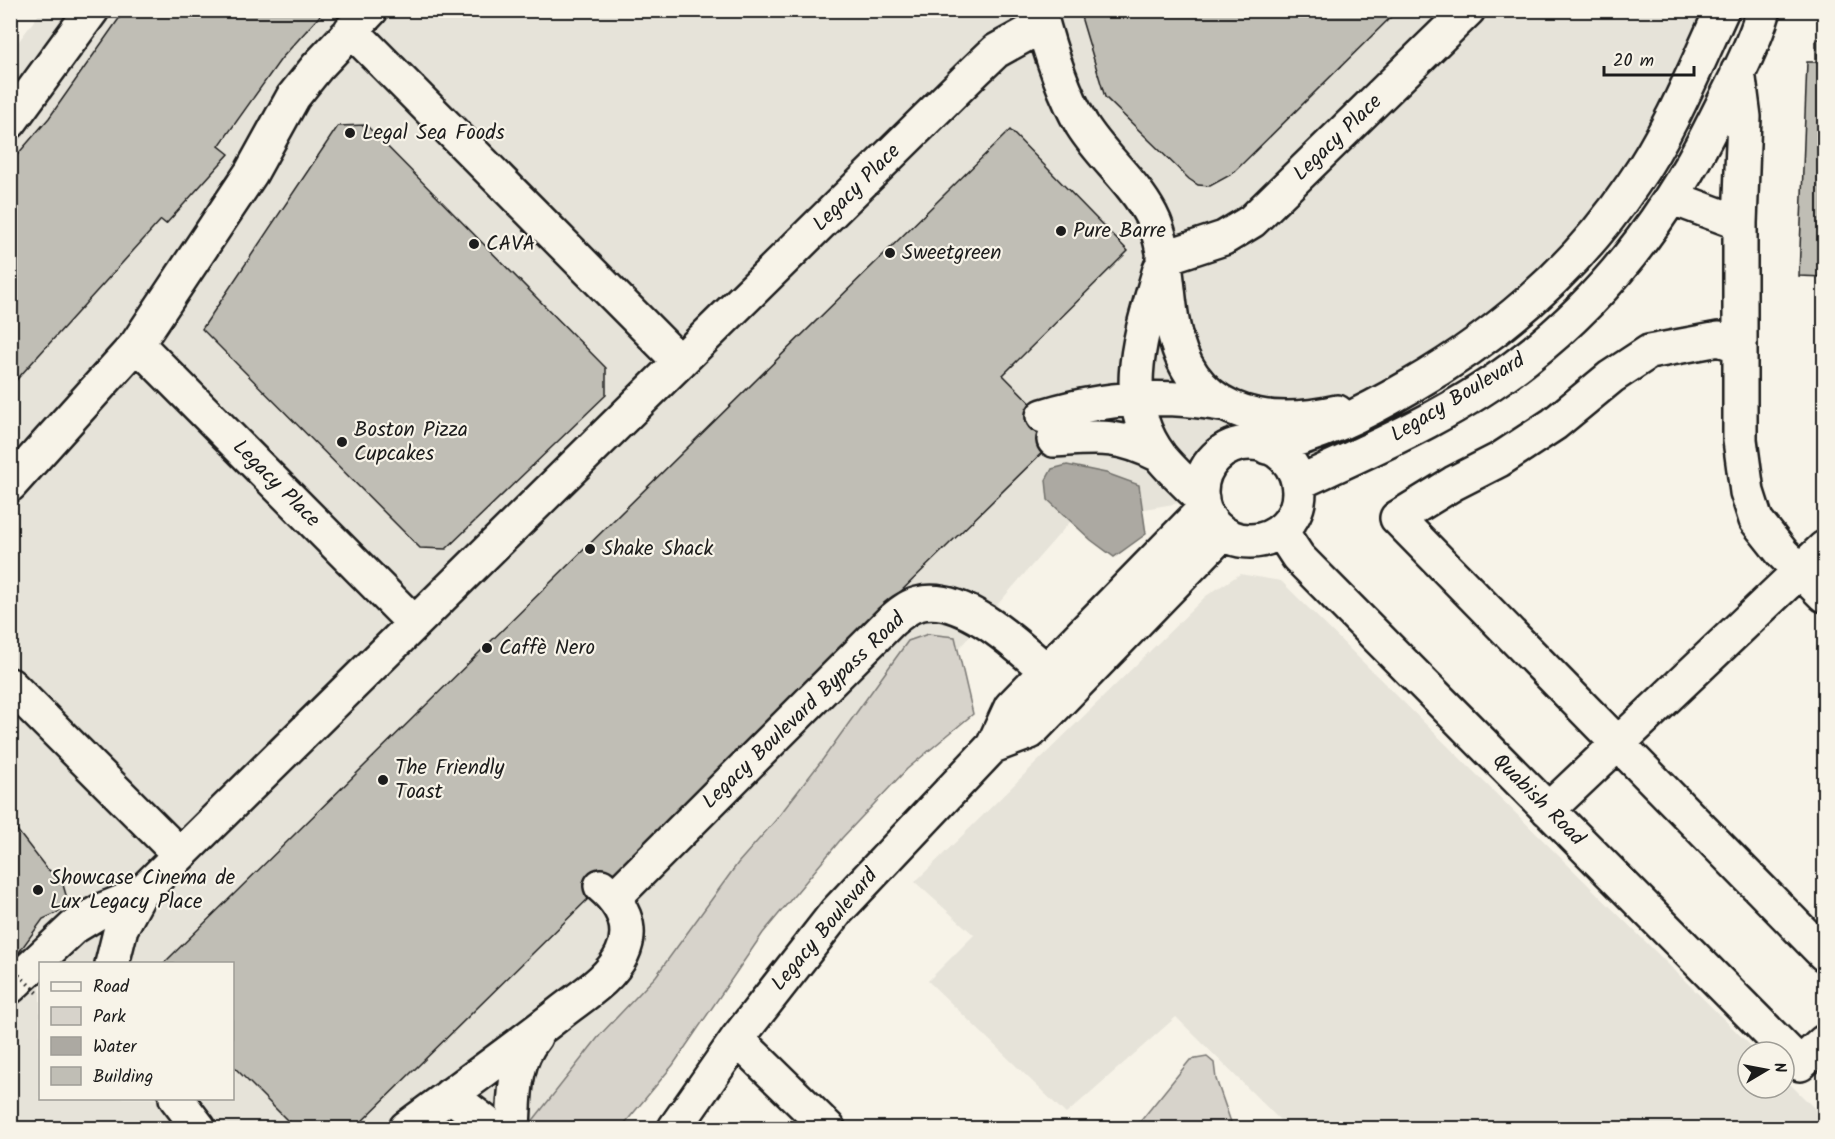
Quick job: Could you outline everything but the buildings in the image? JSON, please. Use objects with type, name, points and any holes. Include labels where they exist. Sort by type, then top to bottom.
[{"type":"street","points":[[10,122],[92,10]]},
{"type":"street","name":"Legacy Place","points":[[1163,258],[1224,238],[1252,221],[1468,10]]},
{"type":"street","name":"Legacy Boulevard","points":[[1267,447],[1328,430],[1393,396],[1468,351],[1537,297],[1577,255],[1634,184],[1655,148],[1722,10]]},
{"type":"street","name":"Legacy Boulevard","points":[[1298,483],[1445,411],[1524,360],[1565,326],[1640,243],[1672,198],[1696,159],[1764,10]]},
{"type":"street","name":"Legacy Place","points":[[112,962],[121,928],[139,895],[996,51],[1041,18],[1072,104],[1083,126],[1133,188],[1152,216],[1163,258],[1180,353],[1189,372],[1200,387],[1221,404],[1254,415],[1317,417],[1393,396]]},
{"type":"street","points":[[10,485],[137,344],[251,173],[294,97],[361,20],[680,362]]},
{"type":"street","points":[[1738,71],[1744,117],[1740,223],[1740,440],[1746,492],[1756,520],[1783,554],[1824,594]]},
{"type":"street","points":[[1672,198],[1740,223]]},
{"type":"street","points":[[1163,258],[1138,346],[1135,369],[1136,399],[1144,425],[1159,455],[1210,514],[1237,540],[1253,542],[1281,531],[1296,510],[1298,483],[1287,461],[1267,447],[1246,444],[1220,454],[1206,471],[1210,514]]},
{"type":"street","points":[[1740,346],[1719,339],[1649,352],[1611,378],[1554,424],[1500,460],[1454,483],[1397,518],[1824,954]]},
{"type":"street","name":"Legacy Place","points":[[137,344],[414,623]]},
{"type":"street","points":[[1159,455],[1136,443],[1048,428],[1064,409],[1136,399],[1169,397],[1221,404]]},
{"type":"street","name":"Legacy Boulevard","points":[[675,1128],[737,1039],[837,911],[993,746],[1030,732],[1057,681],[1210,514]]},
{"type":"street","name":"Quabish Road","points":[[1281,531],[1298,557],[1800,1064],[1824,1042]]},
{"type":"street","points":[[1548,810],[1824,548]]},
{"type":"street","name":"Legacy Boulevard Bypass Road","points":[[543,1026],[599,983],[615,967],[623,952],[627,932],[624,912],[608,892],[904,610],[917,604],[934,602],[957,606],[1002,634],[1057,681]]},
{"type":"street","points":[[10,684],[180,854]]},
{"type":"street","name":"Legacy Place","points":[[61,956],[74,927],[102,910],[139,895]]},
{"type":"street","name":"Legacy Place","points":[[10,987],[39,969]]},
{"type":"street","points":[[406,1128],[543,1026]]},
{"type":"street","points":[[513,1128],[517,1069],[523,1052],[543,1026]]},
{"type":"street","points":[[737,1039],[828,1128]]},
{"type":"street","points":[[450,1095],[493,1128]]},
{"type":"street","points":[[178,1100],[199,1128]]},
{"type":"path","points":[[10,967],[39,994]]},
{"type":"shaded area","points":[[42,10],[1722,11],[1660,139],[1468,352],[1255,444],[1227,449],[1213,460],[1206,471],[1202,499],[1070,522],[537,1128],[11,1128],[10,53]]},
{"type":"shaded area","points":[[1240,574],[1281,581],[1745,1040],[1736,1040],[1736,1100],[1796,1100],[1796,1090],[1824,1118],[1824,1128],[1288,1128],[1176,1017],[1066,1114],[928,981],[974,935],[915,882],[1206,596]]},
{"type":"green space","points":[[928,634],[955,637],[973,714],[907,769],[842,838],[763,933],[673,1065],[621,1128],[527,1128],[600,1035],[656,976],[738,863],[775,821],[823,759],[908,641]]},
{"type":"green space","points":[[1207,1057],[1214,1063],[1216,1079],[1233,1128],[1135,1128],[1190,1060]]},
{"type":"water","points":[[1067,465],[1106,473],[1139,485],[1146,534],[1114,557],[1091,540],[1048,500],[1046,480],[1052,469]]},
{"type":"place","name":"Legal Sea Foods","points":[[350,133]]},
{"type":"place","name":"Pure Barre","points":[[1061,231]]},
{"type":"place","name":"CAVA","points":[[474,244]]},
{"type":"place","name":"Sweetgreen","points":[[890,253]]},
{"type":"place","name":"Boston Pizza Cupcakes","points":[[342,442]]},
{"type":"place","name":"Shake Shack","points":[[590,549]]},
{"type":"place","name":"Caffè Nero","points":[[487,648]]},
{"type":"place","name":"The Friendly Toast","points":[[383,780]]},
{"type":"place","name":"Showcase Cinema de Lux Legacy Place","points":[[38,890]]}]
